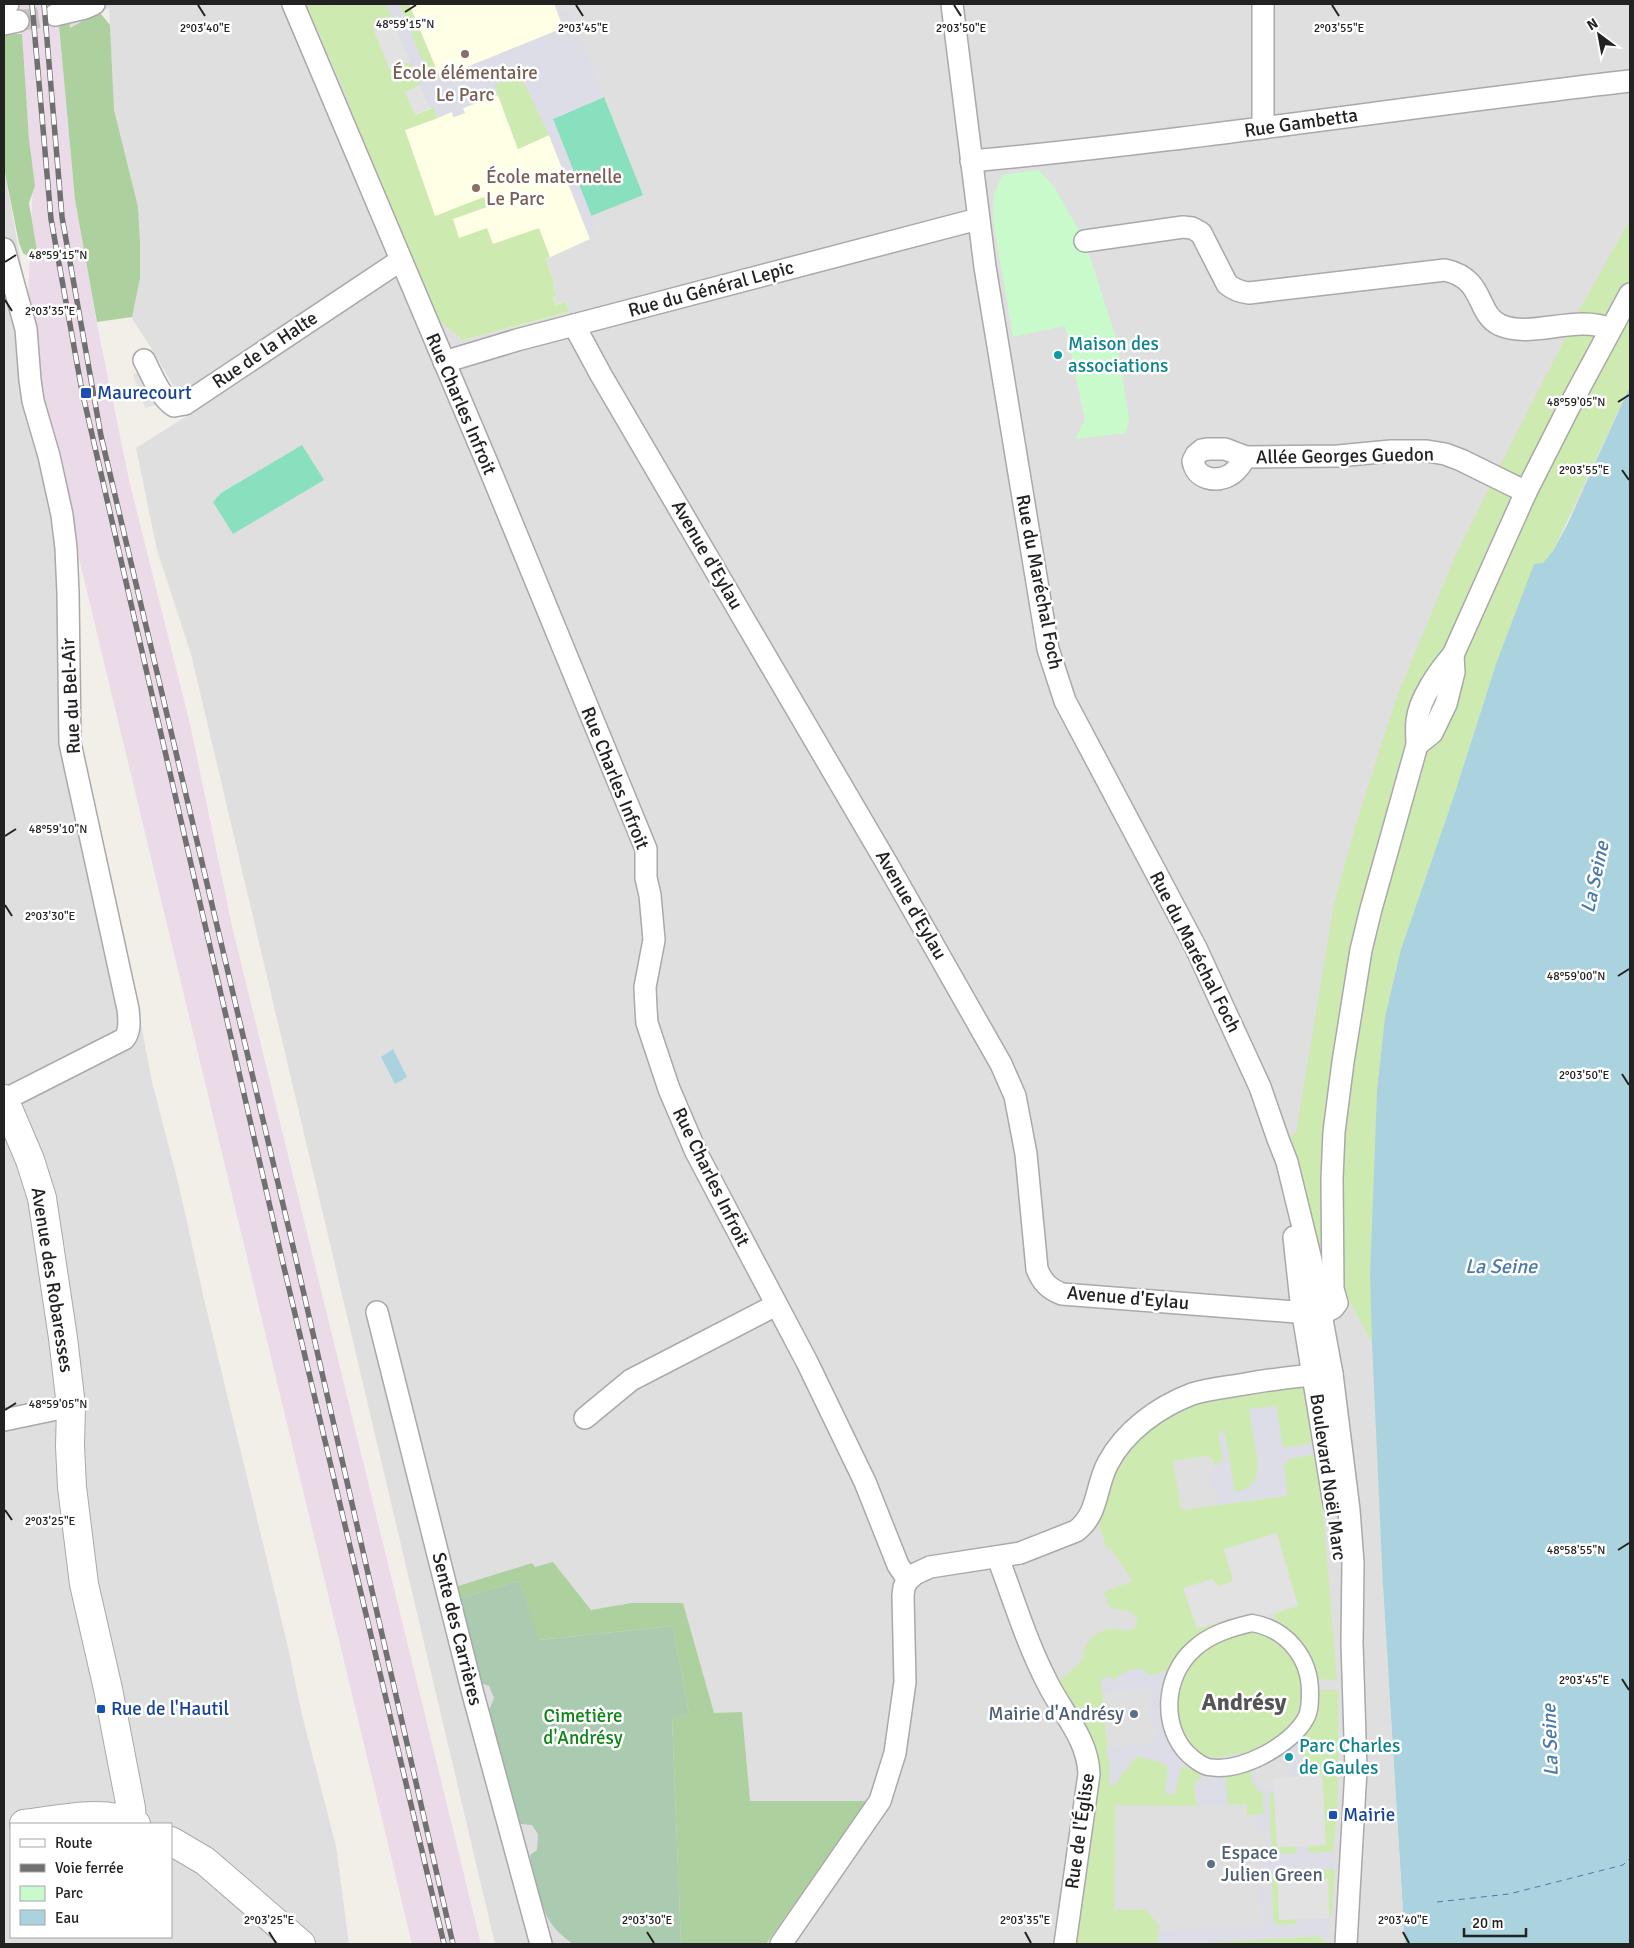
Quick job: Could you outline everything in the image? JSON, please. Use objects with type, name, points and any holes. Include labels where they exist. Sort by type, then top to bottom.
[{"type":"street","points":[[4,4],[10,16]]},
{"type":"street","points":[[55,15],[79,10],[94,4]]},
{"type":"street","name":"Rue Charles Infroit","points":[[293,4],[646,849],[646,878],[654,940],[645,987],[646,1009],[658,1059],[696,1152],[812,1371],[864,1482],[898,1565],[908,1580]]},
{"type":"street","name":"Rue du Maréchal Foch","points":[[940,4],[947,54],[967,129]]},
{"type":"street","name":"Rue du Maréchal Foch","points":[[952,4],[978,219],[996,341],[1048,649],[1065,701],[1200,956],[1260,1087],[1287,1162],[1323,1304]]},
{"type":"street","points":[[1263,4],[1263,128]]},
{"type":"street","name":"Rue Gambetta","points":[[971,161],[1036,156],[1263,128],[1477,98],[1630,81]]},
{"type":"street","name":"Rue du Général Lepic","points":[[444,362],[516,340],[978,219]]},
{"type":"street","points":[[1086,241],[1183,227],[1192,228],[1201,232],[1227,284],[1232,289],[1249,293],[1445,270],[1458,273],[1465,278],[1473,286],[1491,317],[1499,324],[1523,329],[1588,323],[1610,329]]},
{"type":"street","name":"Rue du Bel-Air","points":[[4,249],[26,329],[33,401],[62,515],[68,593],[70,743],[128,1009],[129,1031],[124,1039],[4,1100]]},
{"type":"street","name":"Rue de la Halte","points":[[144,360],[170,404],[174,406],[184,404],[401,260]]},
{"type":"street","points":[[1323,1304],[1334,1258],[1332,1179],[1334,1132],[1361,950],[1417,745],[1417,719],[1426,696],[1441,669],[1453,654],[1526,492],[1630,294]]},
{"type":"street","name":"Avenue d'Eylau","points":[[574,325],[611,392],[884,858],[1001,1064],[1015,1096],[1026,1154],[1037,1269],[1045,1284],[1052,1290],[1062,1294],[1323,1304]]},
{"type":"street","name":"Allée Georges Guedon","points":[[1246,457],[1338,456],[1391,451],[1427,451],[1445,454],[1461,460],[1526,492]]},
{"type":"street","name":"Avenue des Robaresses","points":[[4,1100],[30,1160],[42,1198],[71,1406],[72,1487],[84,1584],[108,1689],[134,1823]]},
{"type":"street","name":"Rue du Maréchal Foch","points":[[1278,1139],[1280,1166],[1295,1243],[1323,1304]]},
{"type":"street","points":[[1311,1260],[1322,1263],[1334,1258]]},
{"type":"street","name":"Boulevard Noël Marc","points":[[1323,1304],[1322,1374],[1333,1493],[1352,1643],[1356,1768],[1346,1944]]},
{"type":"street","points":[[585,1418],[631,1380],[776,1305]]},
{"type":"street","name":"Sente des Carrières","points":[[377,1312],[473,1694],[541,1944]]},
{"type":"street","points":[[781,1944],[880,1801],[895,1753],[905,1682],[902,1596],[908,1580],[915,1574],[930,1567],[1020,1554],[1071,1534],[1082,1526],[1091,1514],[1108,1464],[1135,1428],[1156,1412],[1193,1394],[1287,1377],[1322,1374]]},
{"type":"street","points":[[4,1420],[71,1406]]},
{"type":"street","name":"Rue de l'Église","points":[[998,1558],[1045,1678],[1084,1744],[1089,1760],[1089,1774],[1064,1944]]},
{"type":"street","points":[[1252,1623],[1260,1624],[1279,1634],[1296,1647],[1301,1654],[1310,1683],[1308,1716],[1300,1729],[1288,1740],[1252,1760],[1220,1767],[1207,1767],[1198,1762],[1179,1744],[1174,1734],[1169,1706],[1170,1695],[1178,1670],[1193,1649],[1218,1633],[1252,1623]]},
{"type":"street","points":[[32,1823],[90,1816],[134,1823]]},
{"type":"street","points":[[172,1842],[205,1861],[301,1944]]},
{"type":"shaded area","points":[[19,4],[57,4],[75,200],[98,329],[129,480],[190,724],[232,926],[481,1944],[412,1944],[51,445],[28,301],[34,186]]},
{"type":"shaded area","points":[[68,4],[1630,4],[1630,386],[1586,484],[1553,551],[1454,796],[1401,949],[1383,1586],[1405,1944],[495,1944],[191,654],[157,550],[136,448],[190,414],[123,305],[109,8],[70,29]]},
{"type":"shaded area","points":[[386,4],[399,4],[427,71],[435,80],[563,28],[558,14],[569,10],[604,97],[553,119],[596,227],[590,239],[549,135],[520,74],[494,84],[498,95],[463,108],[465,113],[454,117],[452,112],[438,118],[434,108],[430,108],[419,85],[421,78],[415,71]]},
{"type":"shaded area","name":"École élémentaire Le Parc","points":[[409,4],[554,4],[564,28],[440,78]]},
{"type":"shaded area","points":[[393,20],[410,62],[390,70],[373,28]]},
{"type":"shaded area","points":[[420,85],[430,108],[415,115],[405,92]]},
{"type":"shaded area","name":"École maternelle Le Parc","points":[[498,95],[518,149],[549,135],[590,239],[546,259],[555,284],[553,285],[557,296],[553,298],[556,305],[566,301],[569,312],[463,340],[361,137],[430,108],[452,112],[453,117],[463,108]]},
{"type":"shaded area","points":[[4,168],[28,301],[78,721],[100,838],[124,934],[152,1082],[179,1186],[204,1299],[287,1643],[302,1715],[336,1846],[349,1944],[4,1944]]},
{"type":"shaded area","points":[[147,370],[159,404],[145,408],[133,374]]},
{"type":"shaded area","points":[[1276,1406],[1283,1448],[1313,1443],[1315,1454],[1292,1458],[1284,1464],[1287,1495],[1212,1505],[1219,1500],[1218,1491],[1212,1488],[1209,1474],[1223,1459],[1219,1436],[1220,1431],[1223,1431],[1226,1439],[1235,1492],[1243,1490],[1251,1486],[1256,1479],[1258,1469],[1249,1409]]},
{"type":"shaded area","points":[[1277,1533],[1298,1606],[1232,1627],[1229,1619],[1197,1629],[1183,1588],[1212,1579],[1218,1586],[1233,1581],[1224,1549]]},
{"type":"shaded area","points":[[1275,1613],[1275,1622],[1292,1637],[1310,1662],[1314,1676],[1316,1703],[1304,1734],[1306,1776],[1291,1777],[1291,1756],[1288,1754],[1265,1758],[1256,1769],[1258,1780],[1264,1788],[1274,1788],[1274,1793],[1269,1793],[1271,1854],[1296,1853],[1296,1846],[1308,1846],[1309,1853],[1333,1852],[1335,1869],[1308,1870],[1309,1880],[1297,1880],[1296,1870],[1271,1872],[1273,1920],[1276,1925],[1283,1925],[1296,1924],[1298,1919],[1329,1918],[1329,1944],[1319,1936],[1158,1944],[1158,1931],[1252,1928],[1266,1925],[1267,1915],[1260,1915],[1259,1887],[1266,1886],[1266,1872],[1258,1872],[1257,1855],[1265,1855],[1264,1834],[1258,1834],[1257,1814],[1264,1814],[1263,1792],[1258,1791],[1252,1781],[1252,1764],[1230,1768],[1225,1777],[1228,1805],[1197,1806],[1194,1785],[1201,1778],[1202,1773],[1185,1766],[1181,1767],[1174,1795],[1165,1793],[1169,1771],[1166,1764],[1138,1756],[1131,1761],[1130,1766],[1121,1774],[1116,1785],[1109,1785],[1110,1763],[1105,1748],[1152,1742],[1157,1735],[1156,1727],[1151,1724],[1148,1704],[1151,1698],[1150,1691],[1143,1688],[1103,1694],[1101,1679],[1111,1676],[1113,1681],[1123,1673],[1137,1669],[1142,1669],[1147,1674],[1153,1675],[1166,1671],[1176,1665],[1191,1647],[1219,1628]],"holes":[[[1247,1630],[1262,1630],[1274,1637],[1293,1657],[1299,1669],[1302,1685],[1300,1715],[1283,1737],[1260,1750],[1217,1758],[1199,1755],[1189,1747],[1182,1735],[1175,1709],[1176,1684],[1188,1661],[1199,1650],[1215,1640],[1231,1634]]]},
{"type":"shaded area","points":[[1322,1775],[1326,1845],[1277,1847],[1273,1778]]},
{"type":"shaded area","points":[[1328,1879],[1329,1918],[1279,1920],[1278,1881]]},
{"type":"green space","points":[[57,4],[68,4],[70,28],[94,15],[101,14],[110,25],[114,110],[138,207],[140,278],[132,317],[97,322],[75,200]]},
{"type":"green space","points":[[306,4],[329,4],[330,6],[336,4],[386,4],[393,20],[373,28],[390,70],[410,62],[421,78],[420,85],[405,92],[415,115],[434,107],[438,118],[405,130],[435,216],[484,197],[487,207],[453,219],[459,238],[487,228],[493,244],[539,228],[550,257],[546,259],[555,284],[553,285],[557,296],[553,298],[556,305],[566,301],[569,312],[463,340],[437,319],[397,227],[341,84]]},
{"type":"green space","points":[[399,4],[409,4],[440,78],[433,79],[428,75]]},
{"type":"green space","points":[[22,34],[29,139],[35,186],[29,203],[37,251],[35,255],[29,257],[23,253],[19,243],[4,168],[4,35]]},
{"type":"green space","points":[[518,74],[521,76],[549,135],[518,149],[494,85]]},
{"type":"green space","points":[[604,97],[643,195],[591,216],[553,119]]},
{"type":"green space","points":[[1038,170],[1053,185],[1085,241],[1117,341],[1129,419],[1126,433],[1075,439],[1085,420],[1065,326],[1013,337],[993,219],[994,194],[1002,175]]},
{"type":"green space","points":[[1630,220],[1630,385],[1553,551],[1543,563],[1496,664],[1454,796],[1401,949],[1385,1017],[1377,1091],[1370,1275],[1372,1343],[1314,1234],[1287,1137],[1296,1133],[1334,904],[1355,827],[1396,699],[1453,561],[1582,305]]},
{"type":"green space","points":[[302,445],[324,480],[233,534],[213,502],[221,493]]},
{"type":"green space","points":[[1299,1385],[1306,1391],[1313,1443],[1283,1448],[1276,1407],[1249,1409],[1258,1461],[1255,1480],[1250,1486],[1235,1493],[1224,1434],[1219,1436],[1223,1459],[1215,1467],[1213,1459],[1205,1456],[1173,1461],[1181,1510],[1287,1496],[1284,1464],[1292,1458],[1315,1454],[1324,1522],[1337,1680],[1314,1679],[1274,1620],[1275,1613],[1298,1606],[1276,1533],[1233,1581],[1229,1618],[1231,1625],[1166,1671],[1153,1675],[1147,1674],[1142,1669],[1128,1670],[1112,1681],[1101,1679],[1111,1772],[1109,1785],[1116,1785],[1119,1778],[1138,1756],[1160,1762],[1168,1767],[1165,1793],[1175,1795],[1180,1769],[1183,1766],[1199,1772],[1203,1776],[1194,1785],[1197,1806],[1115,1805],[1114,1910],[1146,1910],[1159,1925],[1158,1944],[1075,1944],[1097,1788],[1099,1760],[1090,1737],[1054,1687],[1084,1658],[1085,1647],[1093,1636],[1105,1630],[1120,1629],[1127,1631],[1135,1628],[1138,1620],[1131,1612],[1110,1608],[1104,1592],[1133,1581],[1111,1549],[1107,1549],[1099,1525],[1117,1470],[1139,1440],[1171,1415],[1211,1399]]},
{"type":"green space","points":[[553,1562],[591,1610],[632,1603],[683,1603],[714,1713],[742,1712],[750,1801],[867,1801],[766,1944],[681,1944],[672,1717],[689,1714],[673,1626],[538,1640],[519,1581],[457,1599],[455,1587],[532,1563],[535,1567]]},
{"type":"green space","name":"Cimetière d'Andrésy","points":[[519,1581],[539,1640],[673,1626],[689,1714],[672,1718],[681,1944],[573,1944],[564,1938],[547,1917],[538,1892],[530,1855],[537,1850],[538,1834],[532,1825],[520,1824],[513,1819],[486,1712],[494,1698],[489,1686],[478,1682],[457,1599]]},
{"type":"green space","points":[[1262,1630],[1274,1637],[1293,1657],[1299,1669],[1302,1685],[1300,1715],[1293,1726],[1260,1750],[1217,1758],[1199,1755],[1182,1735],[1174,1698],[1188,1660],[1231,1634]]},
{"type":"green space","points":[[1315,1690],[1338,1690],[1338,1791],[1333,1852],[1308,1853],[1308,1846],[1326,1845],[1322,1776],[1306,1776],[1304,1734]]},
{"type":"green space","points":[[1251,1768],[1263,1791],[1264,1814],[1247,1815],[1247,1804],[1228,1805],[1225,1777],[1228,1772]]},
{"type":"green space","points":[[1269,1793],[1274,1793],[1277,1847],[1296,1846],[1297,1853],[1271,1855]]},
{"type":"green space","points":[[1335,1869],[1332,1913],[1329,1918],[1328,1879],[1309,1880],[1308,1870]]},
{"type":"green space","points":[[1297,1870],[1297,1880],[1278,1881],[1279,1920],[1298,1919],[1296,1924],[1277,1925],[1273,1920],[1271,1871]]},
{"type":"green space","points":[[1319,1936],[1329,1944],[1185,1944]]},
{"type":"water","name":"La Seine","points":[[1630,386],[1630,1944],[1405,1944],[1383,1586],[1370,1275],[1377,1091],[1385,1017],[1401,949],[1454,796],[1496,664],[1534,564],[1543,563],[1553,551],[1568,523]]},
{"type":"water","points":[[393,1049],[407,1077],[395,1084],[381,1057]]},
{"type":"ferry route","points":[[1437,1902],[1509,1894],[1623,1865],[1630,1858]]},
{"type":"tunnel","points":[[18,21],[55,15]]},
{"type":"railway","points":[[32,4],[51,219],[82,391],[282,1259],[444,1944]]},
{"type":"railway","points":[[44,4],[62,217],[101,436],[295,1255],[453,1944]]},
{"type":"place","name":"École élémentaire Le Parc","points":[[465,54]]},
{"type":"place","name":"École maternelle Le Parc","points":[[476,188]]},
{"type":"place","name":"Maison des associations","points":[[1058,355]]},
{"type":"place","name":"Maurecourt","points":[[86,393]]},
{"type":"place","name":"Rue de l'Hautil","points":[[101,1709]]},
{"type":"place","name":"Mairie d'Andrésy","points":[[1134,1714]]},
{"type":"place","name":"Parc Charles de Gaules","points":[[1289,1757]]},
{"type":"place","name":"Mairie","points":[[1333,1815]]},
{"type":"place","name":"Espace Julien Green","points":[[1211,1864]]},
{"type":"district","name":"Andrésy","points":[[1244,1702]]}]
